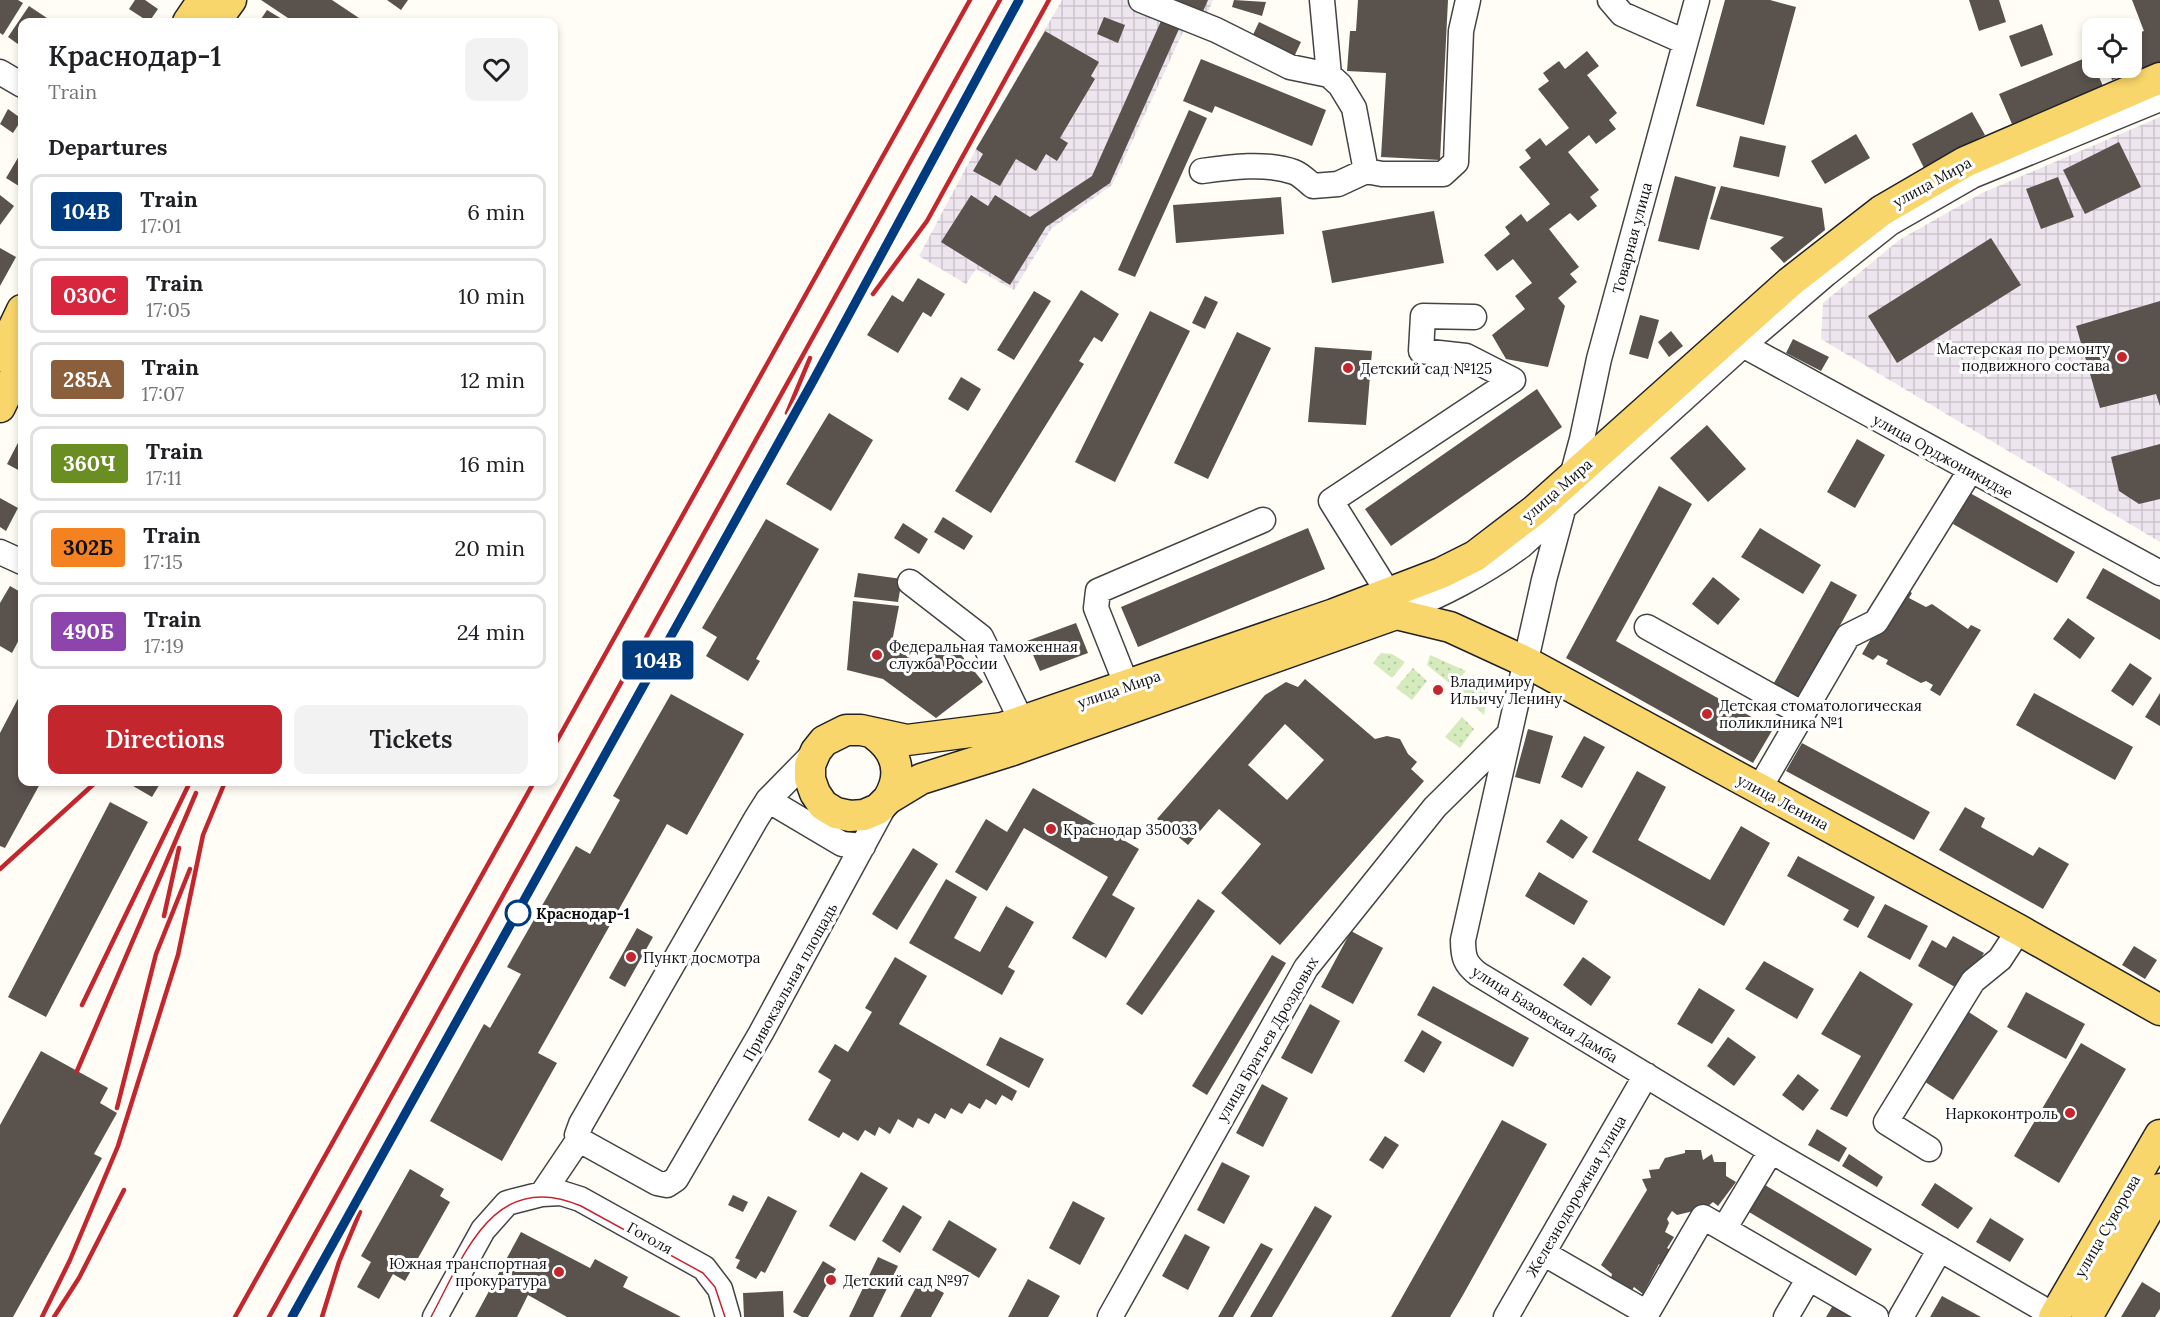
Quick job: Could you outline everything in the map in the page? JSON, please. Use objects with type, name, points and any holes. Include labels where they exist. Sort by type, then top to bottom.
[{"type":"main road","points":[[191,18],[203,0]]},
{"type":"main road","points":[[218,18],[231,0]]},
{"type":"main road","name":"улица Мира","points":[[888,799],[921,779],[1010,751],[1393,604],[1442,573],[1475,556],[1735,341],[1790,282],[1881,211],[1965,162],[2160,78]]},
{"type":"main road","points":[[0,356],[18,318]]},
{"type":"main road","points":[[0,407],[18,369]]},
{"type":"main road","name":"улица Мира","points":[[875,735],[907,740],[1002,728],[1127,686],[1393,604]]},
{"type":"main road","name":"улица Ленина","points":[[1393,604],[1526,662],[2019,930],[2160,1010]]},
{"type":"main road","points":[[846,730],[861,730],[875,735],[885,742],[897,764],[896,783],[888,799],[878,809],[864,815],[849,816],[836,813],[823,805],[810,779],[810,765],[816,751],[824,741],[846,730]]},
{"type":"main road","name":"улица Суворова","points":[[2055,1316],[2160,1135]]},
{"type":"main road","name":"улица Суворова","points":[[2086,1317],[2160,1190]]},
{"type":"street","points":[[1141,0],[1216,30],[1290,67],[1329,75],[1340,84],[1354,108],[1366,171]]},
{"type":"street","points":[[1322,0],[1329,75]]},
{"type":"street","points":[[1202,171],[1254,167],[1279,169],[1295,172],[1313,186],[1338,184],[1366,171],[1382,174],[1443,174],[1456,162],[1461,31],[1468,0]]},
{"type":"street","points":[[1610,0],[1622,14],[1685,42]]},
{"type":"street","name":"Товарная улица","points":[[1571,478],[1599,359],[1697,0]]},
{"type":"street","points":[[0,72],[18,83]]},
{"type":"street","name":"улица Мира","points":[[1393,604],[1455,589],[1493,567],[1562,510],[1735,341],[1890,223],[1972,176],[2160,99]]},
{"type":"street","points":[[1393,604],[1331,501],[1513,380],[1466,356],[1421,351],[1423,316],[1474,317]]},
{"type":"street","name":"улица Орджоникидзе","points":[[1735,341],[2160,573]]},
{"type":"street","points":[[1759,789],[1848,636],[1876,622],[1970,471]]},
{"type":"street","name":"улица Базовская Дамба","points":[[1571,478],[1509,734],[1463,940],[1466,964],[1478,974],[1771,1151],[2055,1316]]},
{"type":"street","points":[[1127,686],[1096,608],[1098,591],[1263,520]]},
{"type":"street","points":[[0,552],[18,559]]},
{"type":"street","points":[[910,582],[981,637],[1022,722]]},
{"type":"street","points":[[1647,627],[1803,714]]},
{"type":"street","name":"улица Братьев Дроздовых","points":[[1110,1317],[1306,968],[1435,807],[1509,734]]},
{"type":"street","points":[[435,1317],[483,1230],[507,1203],[542,1194],[579,1139],[577,1135],[580,1124],[768,800],[816,751]]},
{"type":"street","name":"Привокзальная площадь","points":[[579,1139],[657,1183],[667,1185],[676,1179],[761,1033],[888,799]]},
{"type":"street","points":[[768,800],[842,844],[863,846]]},
{"type":"street","points":[[1929,1149],[1886,1122],[1973,981],[2000,959],[2019,930]]},
{"type":"street","name":"Железнодорожная улица","points":[[1506,1317],[1646,1075]]},
{"type":"street","points":[[1724,1229],[1771,1151]]},
{"type":"street","name":"Гоголя","points":[[542,1194],[561,1193],[580,1199],[704,1268],[720,1289],[728,1317]]},
{"type":"street","points":[[1543,1253],[1647,1313],[1703,1217],[1876,1317]]},
{"type":"street","points":[[1901,1317],[1940,1249]]},
{"type":"street","points":[[1786,1317],[1809,1278]]},
{"type":"shaded area","points":[[1062,0],[1213,0],[1205,20],[1184,30],[1112,185],[1051,229],[1014,290],[976,269],[966,284],[919,256],[976,149]]},
{"type":"shaded area","name":"Мастерская по ремонту подвижного состава","points":[[2160,117],[2160,542],[1821,339],[1823,303],[1899,240],[1982,193]]},
{"type":"green space","points":[[1381,653],[1392,654],[1405,662],[1392,678],[1373,663]]},
{"type":"green space","points":[[1430,655],[1466,671],[1453,686],[1427,665]]},
{"type":"green space","points":[[1413,668],[1427,681],[1412,700],[1396,688]]},
{"type":"green space","points":[[1473,675],[1488,689],[1484,715],[1459,691]]},
{"type":"green space","points":[[1462,717],[1474,729],[1460,748],[1445,737]]},
{"type":"building","points":[[0,0],[18,0],[23,3],[3,35],[0,33]]},
{"type":"building","points":[[135,0],[145,0],[158,9],[152,18],[143,18],[129,9]]},
{"type":"building","points":[[261,0],[332,0],[359,18],[288,18]]},
{"type":"building","points":[[387,0],[408,0],[401,10]]},
{"type":"building","points":[[1167,0],[1208,0],[1201,16]]},
{"type":"building","points":[[1234,0],[1266,2],[1262,16],[1232,7]]},
{"type":"building","points":[[1358,0],[1448,0],[1440,160],[1381,157],[1386,73],[1347,71],[1350,31],[1356,31]]},
{"type":"building","points":[[1725,0],[1770,0],[1796,7],[1764,125],[1696,106]]},
{"type":"building","points":[[1969,0],[1999,0],[2006,22],[1979,31]]},
{"type":"building","points":[[2132,0],[2160,0],[2160,62],[2142,69],[2142,32],[2144,31],[2142,18],[2139,18]]},
{"type":"building","points":[[29,6],[47,18],[21,18]]},
{"type":"building","points":[[267,10],[280,18],[262,18]]},
{"type":"building","points":[[1104,17],[1125,25],[1118,43],[1097,34]]},
{"type":"building","points":[[1161,21],[1179,29],[1110,183],[1046,227],[1010,285],[941,242],[971,195],[988,206],[995,195],[1030,217],[1092,176]]},
{"type":"building","points":[[18,22],[18,44],[8,37]]},
{"type":"building","points":[[1259,22],[1301,42],[1293,59],[1251,39]]},
{"type":"building","points":[[2042,24],[2053,55],[2021,67],[2009,36]]},
{"type":"building","points":[[1045,31],[1099,62],[1091,76],[1095,79],[1060,138],[1068,143],[1057,161],[1046,154],[1036,171],[1016,159],[1000,186],[973,171],[983,154],[976,149]]},
{"type":"building","points":[[1587,51],[1599,66],[1587,75],[1617,113],[1609,120],[1616,129],[1596,144],[1589,135],[1568,152],[1599,190],[1590,197],[1597,206],[1578,221],[1570,213],[1549,229],[1579,267],[1570,274],[1577,282],[1558,298],[1565,306],[1548,367],[1506,359],[1492,335],[1525,309],[1515,296],[1532,283],[1513,259],[1497,271],[1484,255],[1510,234],[1505,227],[1521,214],[1527,222],[1550,204],[1519,167],[1531,158],[1525,150],[1540,138],[1546,146],[1569,128],[1538,89],[1549,81],[1543,73],[1559,61],[1565,69]]},
{"type":"building","points":[[1201,59],[1326,110],[1312,146],[1215,106],[1212,113],[1183,101]]},
{"type":"building","points":[[2082,59],[2082,78],[2099,78],[2103,86],[2012,124],[1999,94]]},
{"type":"building","points":[[8,109],[18,116],[18,125],[13,133],[0,124]]},
{"type":"building","points":[[1189,110],[1207,118],[1135,277],[1118,270]]},
{"type":"building","points":[[1972,112],[1985,135],[1924,168],[1912,144]]},
{"type":"building","points":[[1856,134],[1870,158],[1825,184],[1811,161]]},
{"type":"building","points":[[1740,136],[1786,146],[1779,177],[1733,167]]},
{"type":"building","points":[[2119,142],[2141,187],[2085,214],[2063,170]]},
{"type":"building","points":[[18,158],[18,186],[6,178]]},
{"type":"building","points":[[1675,176],[1716,187],[1699,250],[1658,241]]},
{"type":"building","points":[[2058,177],[2074,217],[2041,229],[2026,189]]},
{"type":"building","points":[[1721,186],[1822,208],[1825,230],[1784,263],[1770,248],[1784,237],[1710,219]]},
{"type":"building","points":[[0,195],[14,206],[0,225]]},
{"type":"building","points":[[1281,197],[1284,234],[1176,243],[1173,205]]},
{"type":"building","points":[[1434,211],[1444,263],[1332,283],[1322,231]]},
{"type":"building","points":[[1991,238],[2021,285],[1897,363],[1868,316]]},
{"type":"building","points":[[0,248],[16,257],[0,286]]},
{"type":"building","points":[[918,278],[945,294],[931,317],[923,312],[898,353],[867,335],[892,295],[903,302]]},
{"type":"building","points":[[1081,290],[1119,314],[1102,342],[1094,337],[1079,361],[1084,364],[991,513],[955,491]]},
{"type":"building","points":[[1034,291],[1051,301],[1014,360],[997,350]]},
{"type":"building","points":[[1205,296],[1218,302],[1205,329],[1192,323]]},
{"type":"building","name":"Мастерская по ремонту подвижного состава","points":[[2160,301],[2160,406],[2156,394],[2100,408],[2076,326]]},
{"type":"building","points":[[1150,311],[1190,331],[1115,482],[1075,462]]},
{"type":"building","points":[[1640,315],[1659,320],[1648,359],[1629,354]]},
{"type":"building","points":[[1671,331],[1683,346],[1669,357],[1658,342]]},
{"type":"building","points":[[1237,332],[1271,348],[1208,479],[1174,463]]},
{"type":"building","points":[[1793,339],[1829,357],[1821,371],[1786,353]]},
{"type":"building","points":[[1315,347],[1372,351],[1366,425],[1308,422]]},
{"type":"building","points":[[961,377],[981,389],[968,411],[948,399]]},
{"type":"building","points":[[1537,389],[1562,427],[1391,546],[1365,509]]},
{"type":"building","points":[[829,413],[873,440],[831,511],[786,484]]},
{"type":"building","points":[[1707,425],[1746,469],[1708,502],[1670,458]]},
{"type":"building","points":[[1857,439],[1885,455],[1855,508],[1827,492]]},
{"type":"building","points":[[18,443],[18,470],[7,464]]},
{"type":"building","points":[[2160,444],[2160,499],[2139,504],[2119,491],[2111,457]]},
{"type":"building","points":[[1659,486],[1692,504],[1616,641],[1773,729],[1753,763],[1566,658]]},
{"type":"building","points":[[1970,493],[2075,552],[2057,583],[1953,524]]},
{"type":"building","points":[[0,498],[18,508],[6,531],[0,527]]},
{"type":"building","points":[[943,517],[973,536],[964,550],[934,532]]},
{"type":"building","points":[[766,519],[819,549],[756,659],[760,661],[748,681],[706,656],[717,637],[702,628]]},
{"type":"building","points":[[903,523],[928,539],[919,554],[894,538]]},
{"type":"building","points":[[1308,528],[1325,569],[1138,647],[1121,607]]},
{"type":"building","points":[[1760,528],[1821,565],[1803,594],[1741,557]]},
{"type":"building","points":[[2103,568],[2160,600],[2160,640],[2086,598]]},
{"type":"building","points":[[858,573],[902,579],[898,602],[854,597]]},
{"type":"building","points":[[1713,577],[1740,599],[1718,625],[1692,604]]},
{"type":"building","points":[[1831,581],[1857,595],[1796,704],[1770,690]]},
{"type":"building","points":[[10,586],[18,591],[18,642],[12,653],[0,646],[0,603]]},
{"type":"building","points":[[1901,586],[1912,593],[1909,598],[1926,607],[1932,604],[1968,629],[1971,625],[1981,630],[1940,696],[1930,690],[1933,685],[1926,681],[1921,683],[1886,664],[1888,660],[1878,655],[1873,660],[1862,654]]},
{"type":"building","name":"Федеральная таможенная служба России","points":[[853,601],[899,606],[891,647],[921,664],[950,641],[983,682],[936,718],[883,679],[847,670]]},
{"type":"building","points":[[2068,618],[2095,638],[2080,659],[2053,639]]},
{"type":"building","points":[[1076,623],[1088,653],[1040,671],[1027,641]]},
{"type":"building","points":[[2130,663],[2152,678],[2133,706],[2111,691]]},
{"type":"building","points":[[1305,679],[1375,739],[1387,736],[1400,739],[1408,754],[1417,762],[1411,769],[1424,781],[1280,945],[1221,893],[1261,844],[1219,809],[1188,845],[1157,819],[1265,695],[1286,682],[1298,687]],"holes":[[[1285,724],[1324,760],[1287,800],[1248,765]]]},
{"type":"building","points":[[2034,693],[2133,747],[2115,780],[2016,725]]},
{"type":"building","points":[[2160,693],[2160,726],[2145,717]]},
{"type":"building","name":"Краснодар-1","points":[[671,694],[744,734],[687,835],[667,824],[538,1053],[557,1063],[502,1161],[430,1121],[484,1024],[490,1028],[521,974],[507,967],[576,846],[590,854],[620,800],[613,796]]},
{"type":"building","points":[[18,699],[18,786],[39,786],[5,848],[0,846],[0,733]]},
{"type":"building","points":[[1528,729],[1553,736],[1540,784],[1515,777]]},
{"type":"building","points":[[1584,736],[1605,747],[1582,788],[1561,777]]},
{"type":"building","points":[[1802,743],[1930,812],[1914,840],[1786,771]]},
{"type":"building","points":[[1637,771],[1666,787],[1638,840],[1710,880],[1741,826],[1770,843],[1724,926],[1592,852]]},
{"type":"building","points":[[133,786],[159,786],[152,797]]},
{"type":"building","points":[[1033,788],[1139,849],[1112,895],[1135,908],[1106,958],[1072,938],[1108,877],[1024,828],[987,891],[955,872],[986,819],[1007,832]]},
{"type":"building","points":[[110,802],[148,822],[46,1017],[8,997]]},
{"type":"building","points":[[1965,807],[1985,818],[1981,827],[2033,856],[2039,847],[2069,864],[2043,909],[1939,850]]},
{"type":"building","points":[[1561,819],[1588,837],[1573,859],[1546,842]]},
{"type":"building","points":[[913,848],[938,864],[897,930],[872,914]]},
{"type":"building","points":[[1798,856],[1875,897],[1858,928],[1843,920],[1849,910],[1787,876]]},
{"type":"building","points":[[1539,872],[1588,901],[1574,925],[1525,896]]},
{"type":"building","points":[[946,879],[977,897],[954,938],[980,952],[1006,906],[1034,922],[1008,967],[1015,971],[1002,995],[909,943]]},
{"type":"building","points":[[1198,899],[1215,911],[1142,1015],[1126,1004]]},
{"type":"building","points":[[1885,904],[1928,926],[1910,960],[1867,937]]},
{"type":"building","name":"Пункт досмотра","points":[[637,928],[653,937],[625,987],[609,978]]},
{"type":"building","points":[[1351,931],[1383,948],[1353,1004],[1321,987]]},
{"type":"building","points":[[1953,936],[1984,953],[1962,991],[1918,966],[1932,940],[1946,948]]},
{"type":"building","points":[[2134,946],[2157,960],[2145,979],[2122,965]]},
{"type":"building","points":[[1272,955],[1286,963],[1207,1095],[1192,1086]]},
{"type":"building","points":[[895,957],[927,976],[899,1024],[1017,1091],[1012,1101],[1002,1095],[996,1105],[986,1099],[980,1109],[969,1103],[962,1114],[951,1108],[945,1119],[935,1113],[929,1124],[918,1118],[913,1128],[898,1119],[890,1134],[879,1127],[875,1136],[865,1130],[858,1141],[843,1132],[839,1138],[808,1120],[831,1080],[818,1072],[835,1044],[848,1052],[872,1012],[865,1008]]},
{"type":"building","points":[[1583,957],[1611,977],[1591,1006],[1563,985]]},
{"type":"building","points":[[1764,961],[1814,989],[1797,1019],[1745,989]]},
{"type":"building","points":[[1860,971],[1913,1004],[1847,1117],[1830,1109],[1861,1056],[1821,1034]]},
{"type":"building","points":[[1433,986],[1529,1038],[1513,1067],[1417,1015]]},
{"type":"building","points":[[1699,988],[1735,1010],[1712,1044],[1677,1024]]},
{"type":"building","points":[[2026,992],[2085,1024],[2066,1059],[2007,1027]]},
{"type":"building","points":[[1310,1004],[1340,1021],[1312,1074],[1281,1058]]},
{"type":"building","points":[[1964,1009],[1998,1031],[1953,1100],[1919,1078]]},
{"type":"building","points":[[1422,1030],[1442,1042],[1424,1073],[1404,1061]]},
{"type":"building","points":[[1000,1037],[1044,1059],[1029,1088],[986,1065]]},
{"type":"building","points":[[1728,1037],[1756,1057],[1734,1086],[1707,1066]]},
{"type":"building","name":"Наркоконтроль","points":[[2081,1043],[2126,1069],[2059,1183],[2014,1156]]},
{"type":"building","points":[[41,1051],[108,1088],[100,1103],[117,1113],[94,1154],[102,1158],[13,1317],[0,1317],[0,1125]]},
{"type":"building","points":[[1798,1074],[1819,1090],[1803,1111],[1782,1095]]},
{"type":"building","points":[[1262,1084],[1288,1098],[1263,1147],[1236,1133]]},
{"type":"building","points":[[1502,1120],[1547,1144],[1463,1295],[1450,1317],[1391,1317]]},
{"type":"building","points":[[1817,1129],[1847,1148],[1839,1162],[1808,1145]]},
{"type":"building","points":[[1385,1136],[1399,1145],[1383,1169],[1369,1160]]},
{"type":"building","points":[[1685,1150],[1701,1150],[1703,1160],[1712,1154],[1714,1162],[1726,1162],[1726,1176],[1736,1182],[1718,1206],[1713,1202],[1706,1208],[1677,1215],[1672,1211],[1667,1219],[1669,1223],[1665,1232],[1674,1237],[1667,1248],[1674,1252],[1665,1268],[1659,1264],[1643,1294],[1634,1287],[1630,1293],[1610,1282],[1612,1274],[1601,1265],[1647,1190],[1642,1179],[1651,1178],[1649,1170],[1659,1169],[1665,1158],[1685,1153]]},
{"type":"building","points":[[1849,1154],[1883,1177],[1877,1187],[1842,1166]]},
{"type":"building","points":[[1222,1162],[1250,1176],[1224,1224],[1197,1210]]},
{"type":"building","points":[[410,1169],[444,1189],[440,1196],[450,1202],[405,1281],[393,1274],[379,1299],[357,1287],[371,1262],[361,1256]]},
{"type":"building","points":[[861,1172],[888,1188],[855,1241],[829,1226]]},
{"type":"building","points":[[1935,1183],[1973,1208],[1958,1229],[1921,1205]]},
{"type":"building","points":[[1765,1185],[1872,1249],[1856,1276],[1749,1212]]},
{"type":"building","points":[[733,1195],[748,1202],[743,1212],[728,1205]]},
{"type":"building","points":[[768,1196],[797,1211],[765,1273],[761,1271],[756,1279],[736,1268],[740,1260],[735,1258]]},
{"type":"building","points":[[1073,1201],[1105,1218],[1080,1265],[1049,1248]]},
{"type":"building","points":[[903,1205],[922,1217],[900,1253],[882,1241]]},
{"type":"building","points":[[1315,1206],[1332,1216],[1272,1317],[1250,1317]]},
{"type":"building","points":[[1990,1218],[2024,1239],[2010,1262],[1976,1242]]},
{"type":"building","points":[[949,1220],[997,1249],[979,1278],[932,1250]]},
{"type":"building","name":"Южная транспортная прокуратура","points":[[521,1232],[590,1268],[595,1259],[628,1277],[623,1287],[681,1317],[567,1317],[528,1295],[517,1317],[475,1317]]},
{"type":"building","points":[[1185,1234],[1210,1247],[1188,1290],[1162,1276]]},
{"type":"building","points":[[1261,1243],[1273,1249],[1233,1317],[1218,1317]]},
{"type":"building","points":[[878,1257],[898,1266],[873,1317],[849,1317]]},
{"type":"building","points":[[823,1261],[836,1269],[808,1317],[802,1317],[793,1312]]},
{"type":"building","points":[[1028,1279],[1060,1296],[1048,1317],[1008,1317]]},
{"type":"building","points":[[920,1280],[944,1293],[931,1317],[900,1317]]},
{"type":"building","points":[[2142,1282],[2160,1293],[2160,1309],[2155,1317],[2121,1317]]},
{"type":"building","points":[[783,1291],[784,1317],[744,1317],[743,1293]]},
{"type":"building","points":[[1942,1296],[1981,1317],[1930,1317]]},
{"type":"building","points":[[1835,1302],[1860,1317],[1826,1317]]},
{"type":"tram line","points":[[431,1317],[456,1269],[485,1224],[504,1208],[525,1199],[551,1197],[581,1206],[703,1273],[715,1287],[725,1317]]},
{"type":"railway","points":[[558,739],[970,0]]},
{"type":"railway","points":[[269,1317],[1000,0]]},
{"type":"railway","points":[[292,1317],[813,381],[1019,0]]},
{"type":"railway","points":[[873,294],[927,221],[1049,0]]},
{"type":"railway","points":[[787,413],[810,358]]},
{"type":"railway","points":[[0,869],[92,786]]},
{"type":"railway","points":[[82,1005],[188,786]]},
{"type":"railway","points":[[42,1317],[70,1260],[118,1146],[178,955],[203,835],[223,786]]},
{"type":"railway","points":[[235,1317],[532,786]]},
{"type":"railway","points":[[77,1071],[196,793]]},
{"type":"railway","points":[[164,916],[179,848]]},
{"type":"railway","points":[[117,1108],[156,954],[190,869]]},
{"type":"railway","points":[[54,1317],[79,1278],[124,1190]]},
{"type":"railway","points":[[322,1317],[339,1262],[360,1212]]},
{"type":"train","name":"104В","points":[[292,1317],[813,381],[1019,0]]},
{"type":"place","name":"Мастерская по ремонту подвижного состава","points":[[2122,357]]},
{"type":"place","name":"Детский сад №125","points":[[1348,368]]},
{"type":"place","name":"Федеральная таможенная служба России","points":[[877,655]]},
{"type":"place","name":"Владимиру Ильичу Ленину","points":[[1438,690]]},
{"type":"place","name":"Детская стоматологическая поликлиника №1","points":[[1707,714]]},
{"type":"place","name":"Краснодар 350033","points":[[1051,829]]},
{"type":"place","name":"Краснодар-1","points":[[518,913]]},
{"type":"place","name":"Пункт досмотра","points":[[631,957]]},
{"type":"place","name":"Наркоконтроль","points":[[2070,1113]]},
{"type":"place","name":"Южная транспортная прокуратура","points":[[559,1272]]},
{"type":"place","name":"Детский сад №97","points":[[831,1280]]}]
